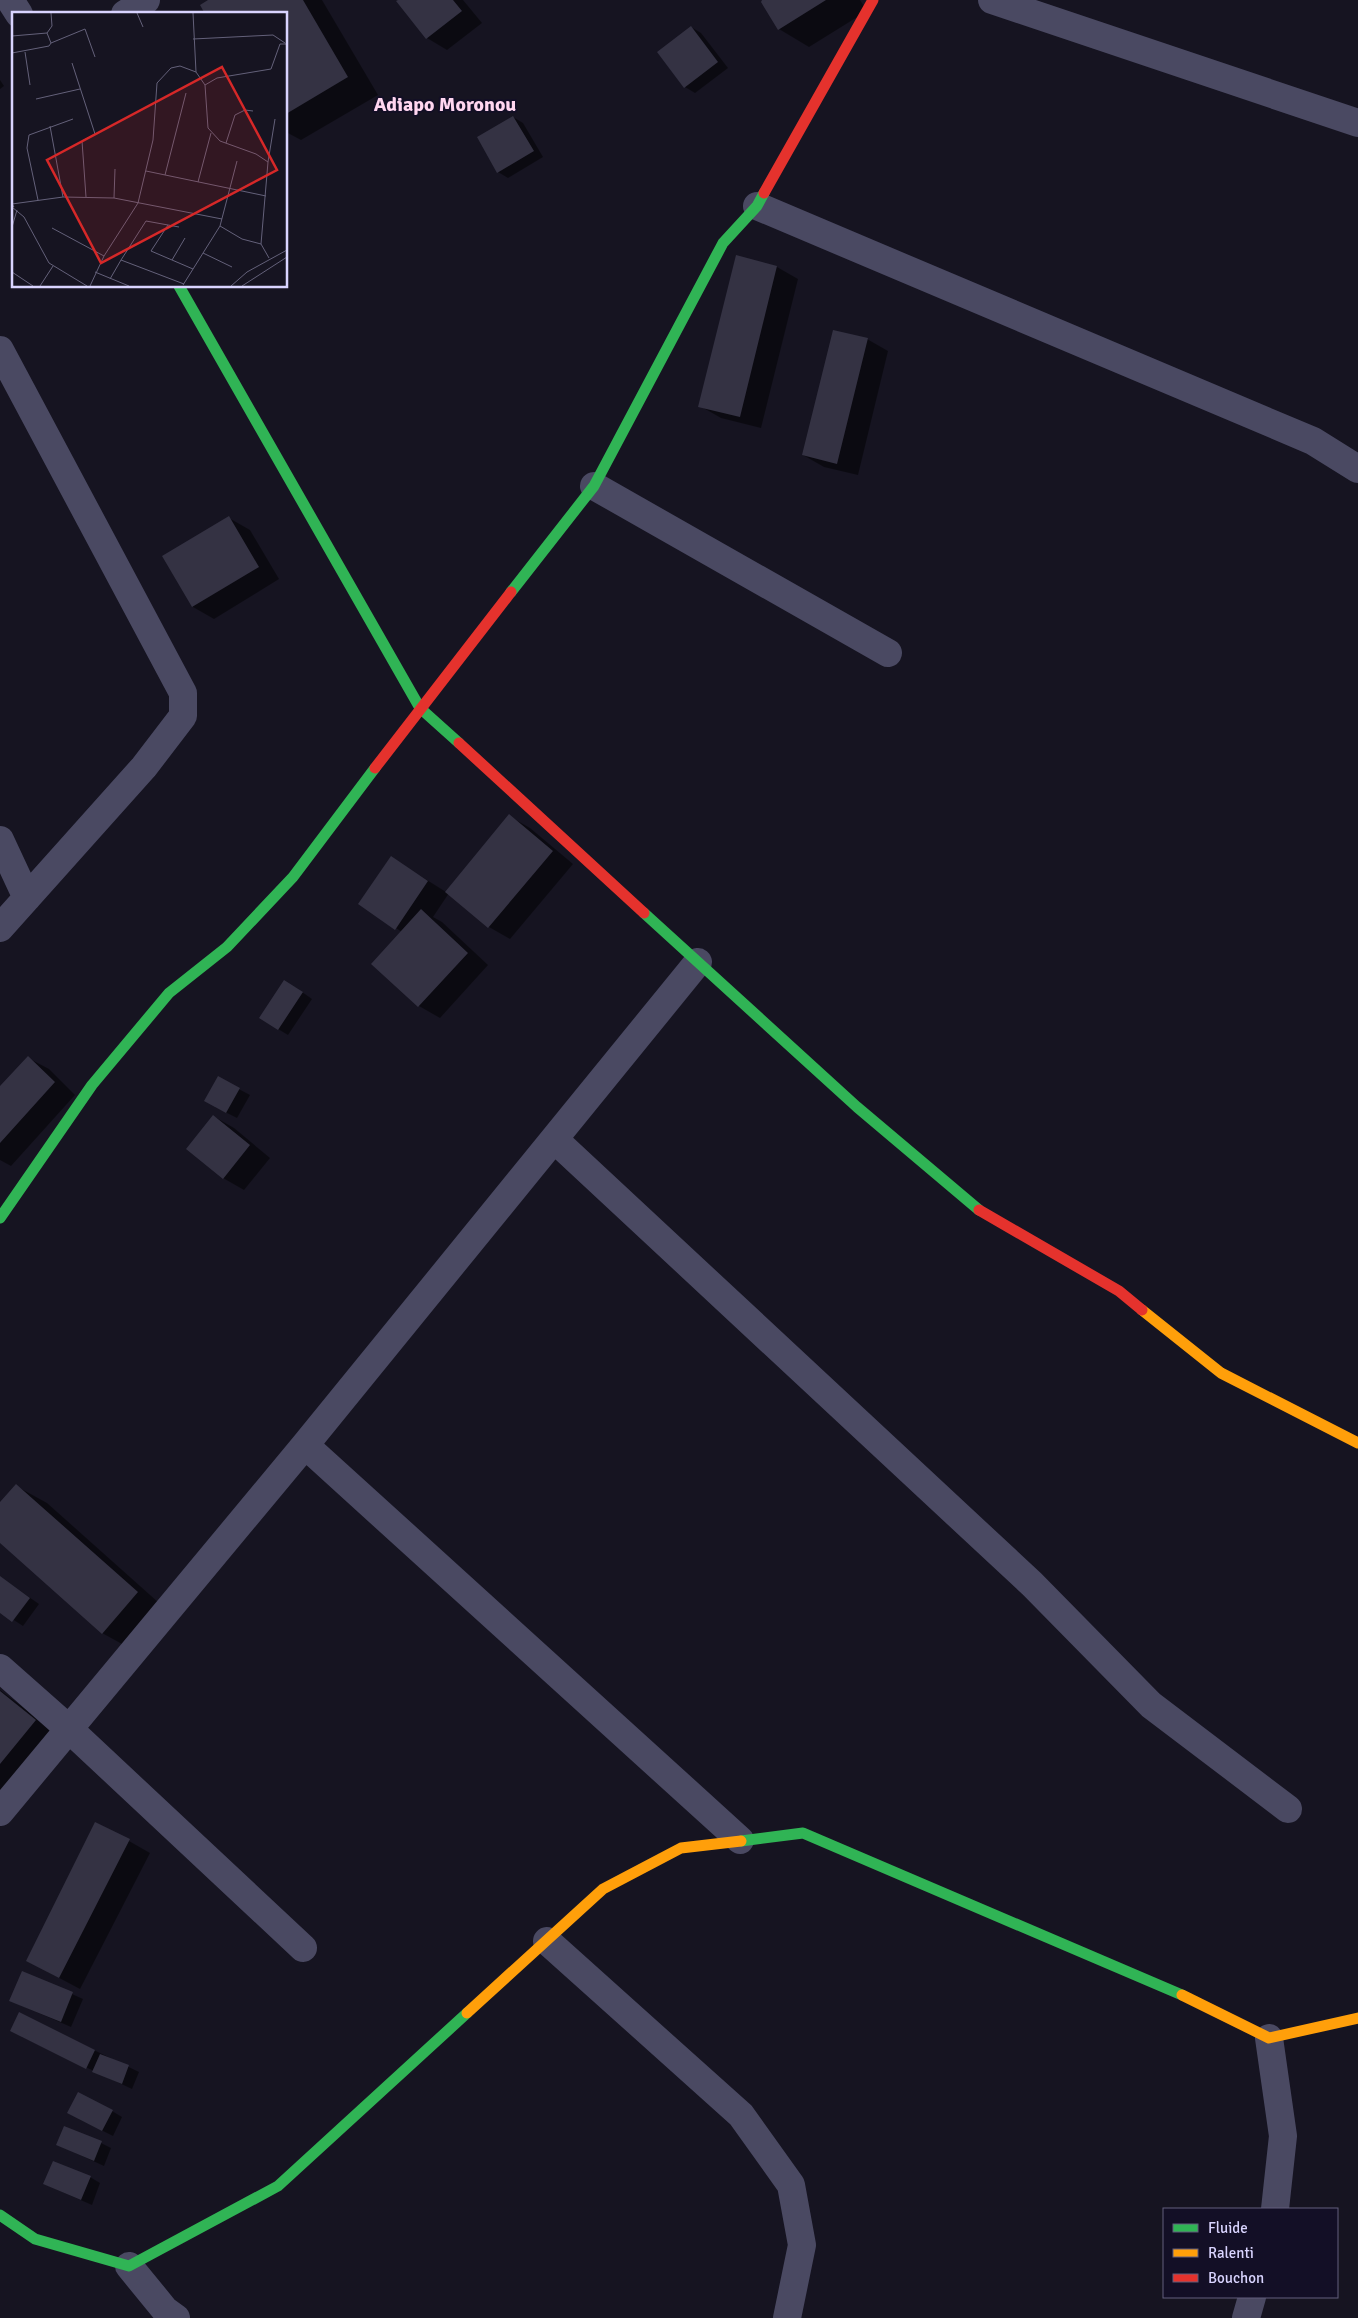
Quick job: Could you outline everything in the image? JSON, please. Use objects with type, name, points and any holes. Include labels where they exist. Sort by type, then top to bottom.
[{"type":"street","points":[[10,0],[18,12]]},
{"type":"street","points":[[128,12],[146,0]]},
{"type":"street","points":[[0,1218],[92,1086],[169,992],[227,948],[293,876],[420,708],[594,486],[675,337],[723,243],[757,206],[873,0]]},
{"type":"street","points":[[992,0],[1358,123]]},
{"type":"street","points":[[757,206],[1313,441],[1358,469]]},
{"type":"street","points":[[180,288],[420,708],[857,1107],[977,1209],[1119,1291],[1221,1373],[1358,1443]]},
{"type":"street","points":[[0,350],[183,693],[182,716],[144,767],[0,928]]},
{"type":"street","points":[[594,486],[888,653]]},
{"type":"street","points":[[0,840],[27,898]]},
{"type":"street","points":[[0,1812],[305,1445],[698,962]]},
{"type":"street","points":[[554,1139],[1032,1584],[1151,1705],[1288,1809]]},
{"type":"street","points":[[305,1445],[740,1840]]},
{"type":"street","points":[[0,1668],[69,1729],[303,1948]]},
{"type":"street","points":[[129,2266],[278,2186],[603,1889],[681,1848],[803,1832],[1161,1985],[1269,2038],[1358,2018]]},
{"type":"street","points":[[547,1941],[741,2115],[791,2185],[802,2245],[787,2318]]},
{"type":"street","points":[[1269,2038],[1283,2136],[1275,2208]]},
{"type":"street","points":[[0,2215],[35,2239],[129,2266],[165,2310],[176,2318]]},
{"type":"street","points":[[1246,2318],[1252,2298]]},
{"type":"building","points":[[208,0],[303,0],[348,77],[288,113],[288,12],[204,12],[200,5]]},
{"type":"building","points":[[453,0],[462,11],[426,39],[396,1]]},
{"type":"building","points":[[762,0],[826,0],[778,30],[761,2]]},
{"type":"building","points":[[691,26],[718,62],[684,88],[657,52]]},
{"type":"building","points":[[513,116],[534,151],[497,173],[477,137]]},
{"type":"building","points":[[736,255],[777,266],[740,417],[698,407]]},
{"type":"building","points":[[833,330],[868,338],[837,464],[802,455]]},
{"type":"building","points":[[229,516],[259,567],[192,607],[162,556]]},
{"type":"building","points":[[509,814],[553,851],[488,928],[445,892]]},
{"type":"building","points":[[391,856],[428,881],[395,930],[358,904]]},
{"type":"building","points":[[421,909],[468,953],[418,1007],[371,964]]},
{"type":"building","points":[[284,980],[303,992],[278,1030],[259,1018]]},
{"type":"building","points":[[28,1056],[55,1082],[0,1143],[0,1086]]},
{"type":"building","points":[[218,1076],[240,1088],[226,1113],[204,1101]]},
{"type":"building","points":[[213,1115],[250,1145],[223,1179],[186,1149]]},
{"type":"building","points":[[16,1484],[138,1592],[102,1634],[0,1543],[0,1502]]},
{"type":"building","points":[[0,1576],[30,1598],[12,1622],[0,1613]]},
{"type":"building","points":[[0,1691],[36,1720],[0,1764]]},
{"type":"building","points":[[95,1822],[130,1839],[59,1978],[26,1961]]},
{"type":"building","points":[[22,1971],[73,1992],[61,2022],[9,2001]]},
{"type":"building","points":[[19,2012],[95,2050],[86,2069],[10,2031]]},
{"type":"building","points":[[100,2054],[129,2065],[122,2084],[92,2072]]},
{"type":"building","points":[[78,2092],[113,2110],[102,2131],[67,2113]]},
{"type":"building","points":[[64,2126],[102,2141],[94,2161],[56,2145]]},
{"type":"building","points":[[53,2161],[91,2176],[81,2200],[43,2184]]},
{"type":"traffic: fast","points":[[511,592],[594,486],[723,243],[757,206],[764,193]]},
{"type":"traffic: fast","points":[[180,288],[420,708],[459,743]]},
{"type":"traffic: fast","points":[[0,1218],[92,1085],[169,993],[227,947],[293,877],[375,768]]},
{"type":"traffic: fast","points":[[644,913],[857,1107],[979,1210]]},
{"type":"traffic: fast","points":[[741,1841],[803,1833],[1182,1995]]},
{"type":"traffic: fast","points":[[0,2215],[35,2239],[129,2266],[278,2186],[467,2013]]},
{"type":"traffic: slow","points":[[1142,1310],[1221,1373],[1358,1443]]},
{"type":"traffic: slow","points":[[467,2013],[603,1889],[681,1848],[741,1841]]},
{"type":"traffic: slow","points":[[1182,1995],[1269,2038],[1358,2018]]},
{"type":"traffic: jam","points":[[764,193],[873,0]]},
{"type":"traffic: jam","points":[[375,768],[511,592]]},
{"type":"traffic: jam","points":[[459,743],[644,913]]},
{"type":"traffic: jam","points":[[979,1210],[1119,1291],[1142,1310]]},
{"type":"district","name":"Adiapo Moronou","points":[[445,104]]}]
